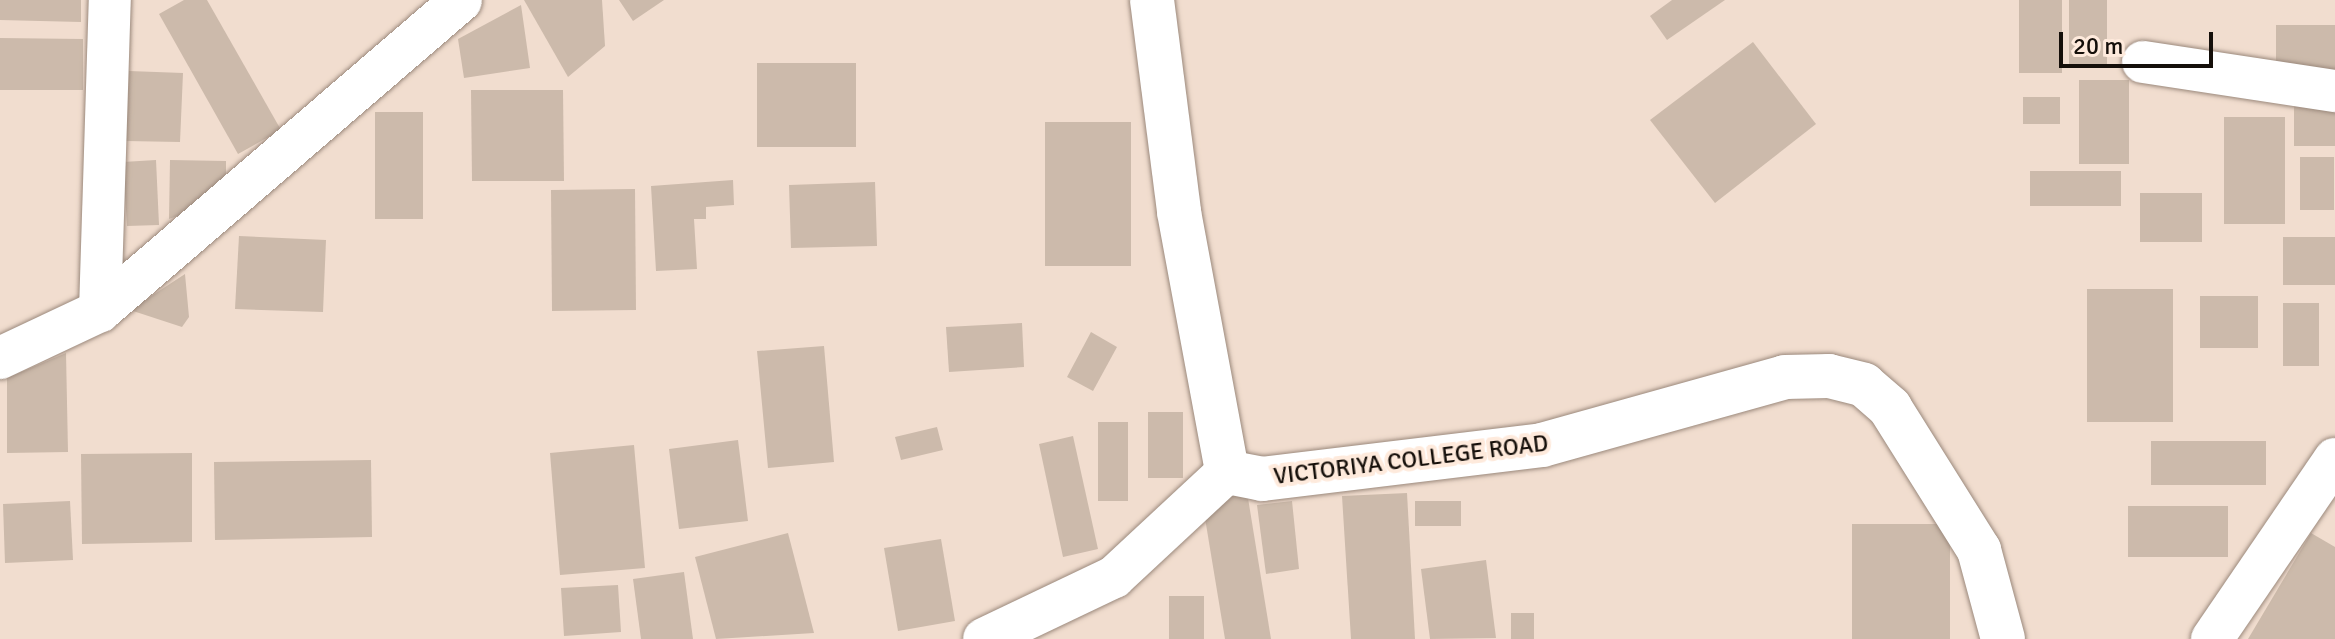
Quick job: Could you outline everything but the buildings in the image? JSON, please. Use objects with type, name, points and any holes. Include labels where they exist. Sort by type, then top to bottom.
[{"type":"street","points":[[100,311],[110,0]]},
{"type":"street","points":[[0,358],[100,311],[461,0]]},
{"type":"street","points":[[984,639],[1114,577],[1227,472],[1181,228],[1152,0]]},
{"type":"street","points":[[2143,62],[2335,91]]},
{"type":"street","name":"VICTORIYA COLLEGE ROAD","points":[[1227,472],[1262,479],[1542,445],[1785,377],[1829,376],[1864,385],[1890,408],[1979,550],[2003,639]]},
{"type":"street","points":[[2212,639],[2335,459]]}]
